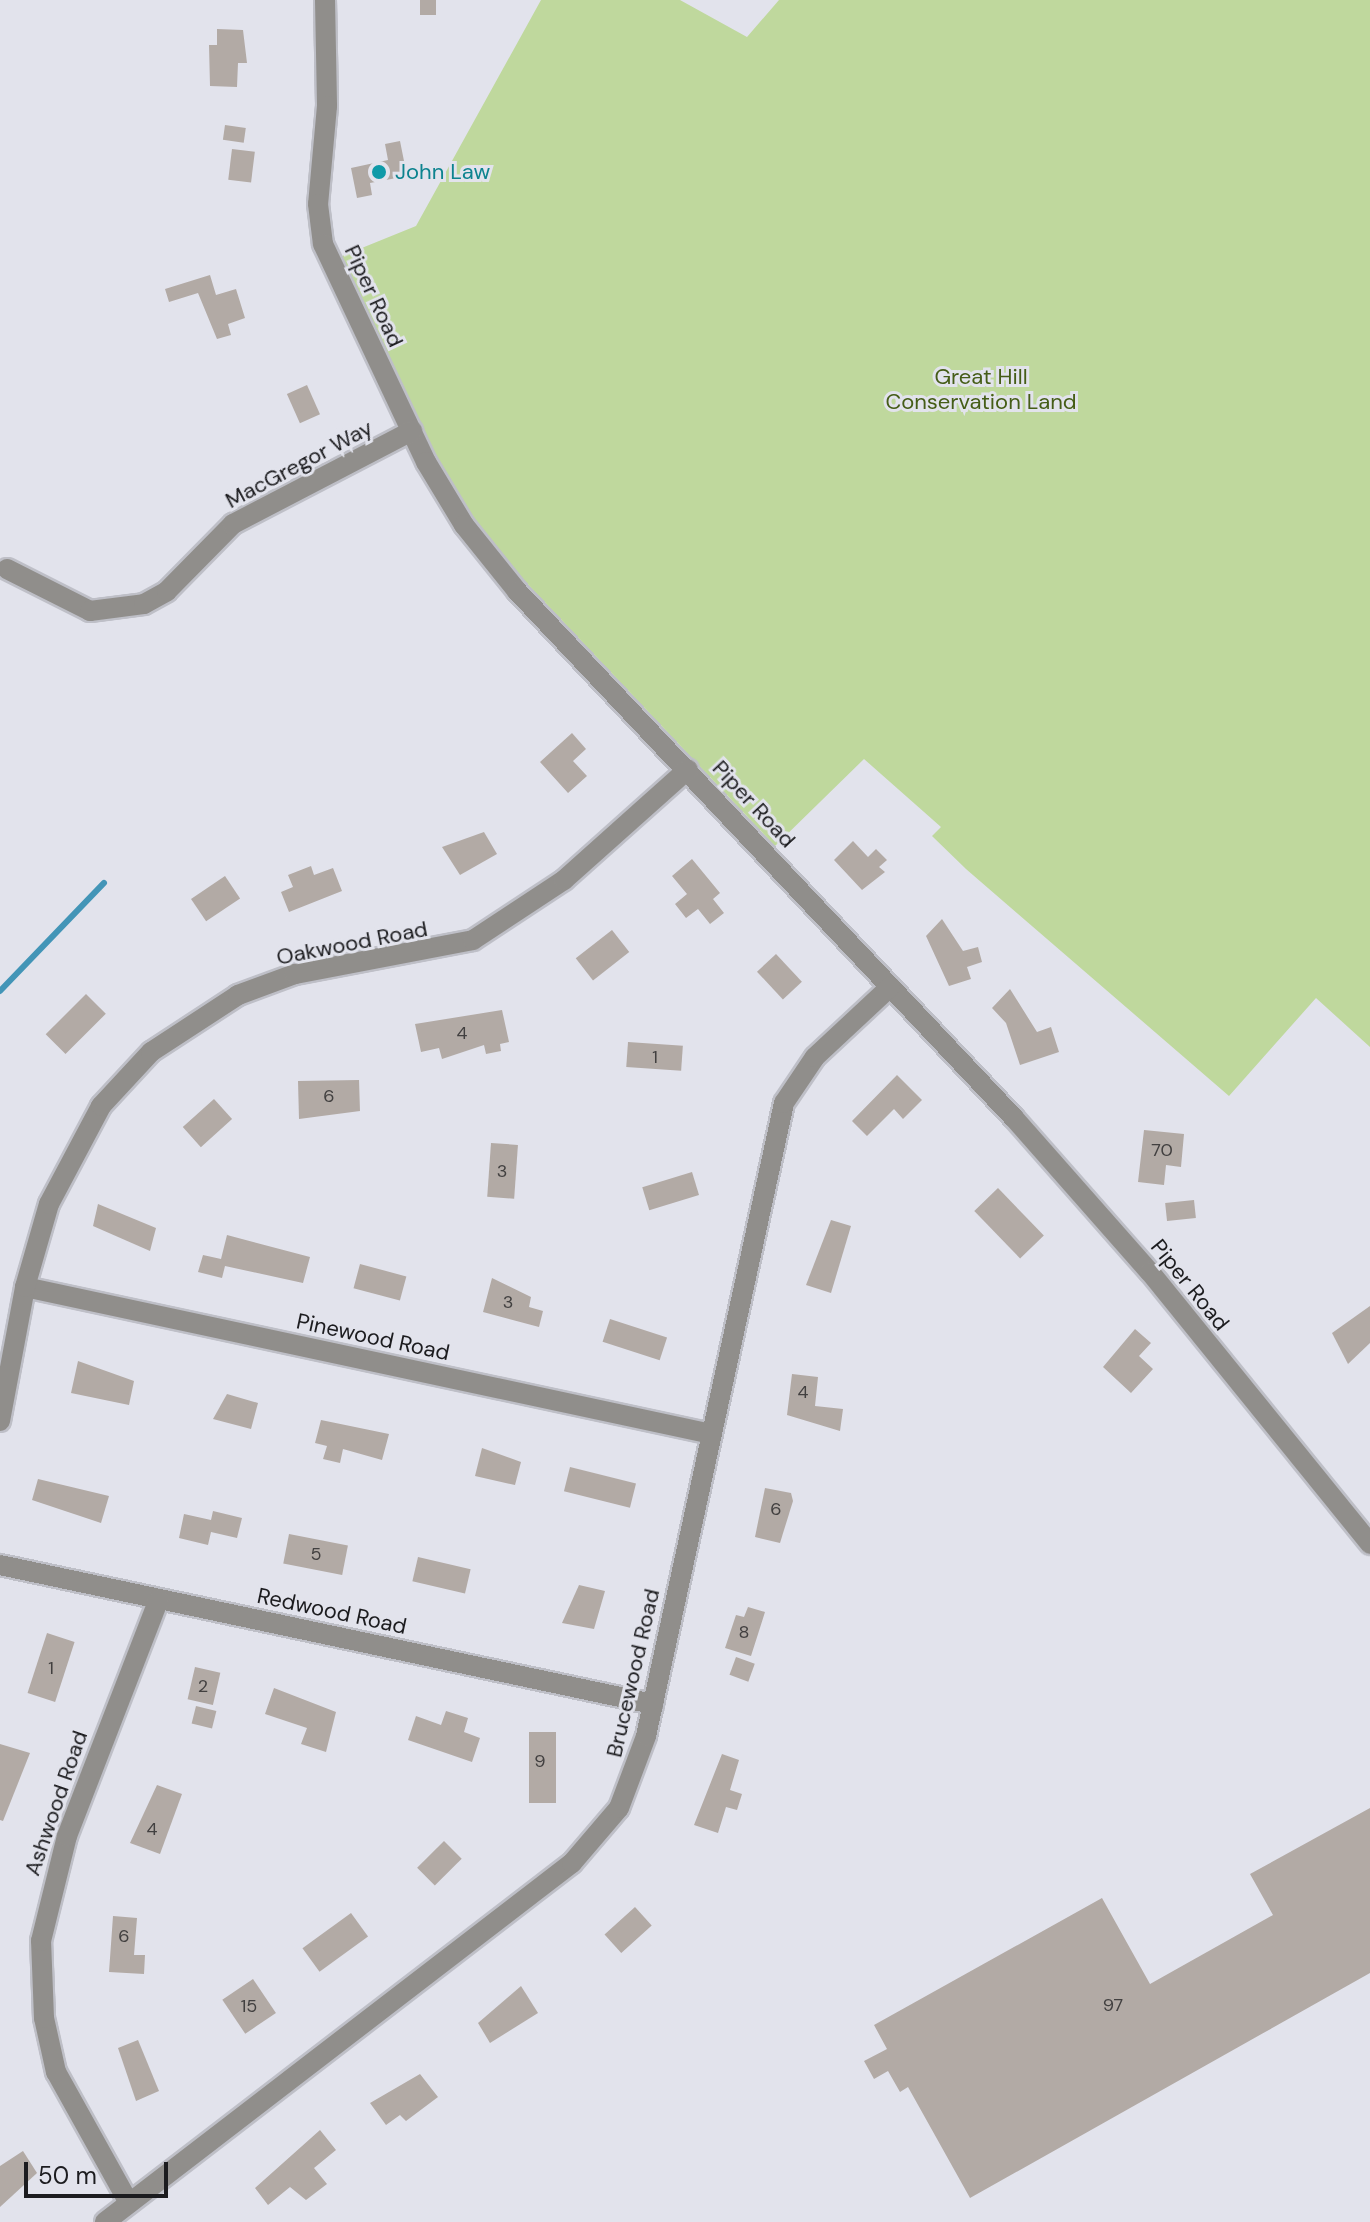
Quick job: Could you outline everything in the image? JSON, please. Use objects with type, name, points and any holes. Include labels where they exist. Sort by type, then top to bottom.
[{"type":"street","name":"Piper Road","points":[[325,0],[321,234],[412,431],[485,553],[890,987],[1150,1272],[1370,1544]]},
{"type":"street","name":"MacGregor Way","points":[[7,569],[90,611],[144,604],[167,591],[233,524],[412,431]]},
{"type":"street","name":"Oakwood Road","points":[[0,1421],[25,1287],[72,1152],[101,1106],[151,1052],[238,995],[295,974],[473,940],[543,897],[688,769]]},
{"type":"street","name":"Brucewood Road","points":[[105,2222],[593,1844],[630,1787],[653,1704],[784,1103],[815,1057],[890,987]]},
{"type":"street","name":"Pinewood Road","points":[[25,1287],[711,1434]]},
{"type":"street","name":"Redwood Road","points":[[0,1565],[653,1704]]},
{"type":"street","name":"Ashwood Road","points":[[129,2203],[56,2072],[44,2018],[41,1941],[63,1847],[159,1599]]},
{"type":"green space","name":"Great Hill Conservation Land","points":[[541,0],[680,0],[747,37],[779,0],[1370,0],[1370,1047],[1316,998],[1229,1096],[966,869],[932,836],[941,827],[864,759],[775,846],[488,542],[439,470],[342,256],[416,226]]},
{"type":"building","points":[[420,0],[436,0],[436,15],[420,15]]},
{"type":"building","points":[[217,29],[243,30],[247,63],[238,63],[237,87],[210,86],[209,45],[217,45]]},
{"type":"building","points":[[225,125],[246,128],[244,143],[223,140]]},
{"type":"building","name":"John Law","points":[[400,141],[407,176],[370,183],[372,195],[357,198],[351,168],[388,160],[385,144]]},
{"type":"building","points":[[232,149],[255,152],[251,183],[228,180]]},
{"type":"building","points":[[210,275],[216,295],[236,289],[245,318],[228,324],[231,335],[217,339],[198,293],[169,302],[165,289]]},
{"type":"building","points":[[307,385],[320,414],[300,423],[287,394]]},
{"type":"building","points":[[572,733],[586,749],[573,761],[587,776],[568,793],[540,762]]},
{"type":"building","points":[[484,832],[497,854],[460,875],[442,847]]},
{"type":"building","points":[[853,841],[868,857],[876,849],[887,860],[879,867],[885,872],[862,890],[834,860]]},
{"type":"building","points":[[692,859],[720,893],[713,899],[724,913],[710,924],[698,909],[686,918],[675,904],[687,894],[672,876]]},
{"type":"building","points":[[311,866],[314,875],[333,868],[342,891],[289,912],[281,892],[293,887],[288,875]]},
{"type":"building","points":[[225,876],[240,898],[206,921],[191,899]]},
{"type":"building","points":[[942,919],[963,951],[978,947],[982,962],[967,967],[971,979],[949,986],[926,936]]},
{"type":"building","points":[[612,930],[629,952],[593,980],[576,958]]},
{"type":"building","points":[[776,954],[802,982],[783,1000],[757,972]]},
{"type":"building","points":[[1010,989],[1037,1032],[1051,1027],[1059,1052],[1020,1065],[1006,1023],[992,1008]]},
{"type":"building","points":[[86,994],[106,1014],[65,1054],[46,1034]]},
{"type":"building","points":[[502,1010],[509,1042],[500,1044],[501,1051],[486,1054],[484,1045],[442,1059],[439,1048],[421,1052],[415,1024]]},
{"type":"building","points":[[628,1042],[683,1046],[681,1071],[626,1067]]},
{"type":"building","points":[[897,1075],[922,1100],[903,1119],[894,1109],[867,1136],[852,1121]]},
{"type":"building","points":[[359,1080],[360,1111],[299,1119],[298,1081]]},
{"type":"building","points":[[214,1099],[232,1119],[201,1147],[183,1127]]},
{"type":"building","points":[[1144,1130],[1184,1134],[1181,1167],[1166,1165],[1164,1185],[1138,1182]]},
{"type":"building","points":[[491,1143],[518,1145],[514,1199],[487,1197]]},
{"type":"building","points":[[692,1172],[699,1195],[649,1210],[642,1187]]},
{"type":"building","points":[[998,1188],[1044,1235],[1020,1258],[974,1211]]},
{"type":"building","points":[[1194,1200],[1196,1218],[1167,1221],[1165,1203]]},
{"type":"building","points":[[98,1204],[156,1228],[150,1251],[93,1226]]},
{"type":"building","points":[[831,1220],[851,1226],[831,1293],[806,1285]]},
{"type":"building","points":[[227,1235],[310,1257],[303,1283],[225,1266],[222,1278],[198,1272],[203,1255],[221,1259]]},
{"type":"building","points":[[360,1264],[406,1276],[400,1301],[354,1288]]},
{"type":"building","points":[[492,1278],[531,1297],[529,1307],[543,1311],[539,1327],[483,1312]]},
{"type":"building","points":[[1370,1306],[1370,1343],[1348,1364],[1332,1333]]},
{"type":"building","points":[[610,1319],[667,1338],[660,1360],[603,1342]]},
{"type":"building","points":[[1135,1329],[1151,1343],[1139,1356],[1153,1369],[1131,1393],[1103,1367]]},
{"type":"building","points":[[78,1361],[134,1381],[129,1405],[71,1393]]},
{"type":"building","points":[[792,1374],[818,1377],[815,1406],[843,1409],[840,1431],[787,1415]]},
{"type":"building","points":[[227,1394],[258,1403],[251,1429],[213,1419]]},
{"type":"building","points":[[321,1420],[389,1434],[382,1460],[343,1449],[340,1463],[323,1459],[327,1446],[315,1443]]},
{"type":"building","points":[[482,1448],[521,1462],[515,1485],[475,1476]]},
{"type":"building","points":[[570,1467],[636,1483],[630,1508],[564,1491]]},
{"type":"building","points":[[38,1479],[109,1496],[101,1523],[32,1500]]},
{"type":"building","points":[[765,1488],[791,1493],[793,1501],[780,1543],[755,1537]]},
{"type":"building","points":[[213,1511],[242,1518],[237,1538],[211,1532],[208,1545],[179,1538],[184,1514],[211,1520]]},
{"type":"building","points":[[289,1534],[348,1545],[342,1575],[283,1563]]},
{"type":"building","points":[[418,1557],[471,1569],[465,1594],[412,1581]]},
{"type":"building","points":[[579,1585],[605,1591],[594,1629],[562,1623]]},
{"type":"building","points":[[748,1607],[765,1612],[751,1656],[725,1648],[736,1615],[744,1617]]},
{"type":"building","points":[[47,1633],[75,1642],[55,1702],[28,1693]]},
{"type":"building","points":[[736,1657],[755,1664],[748,1682],[730,1675]]},
{"type":"building","points":[[195,1667],[220,1673],[213,1705],[188,1699]]},
{"type":"building","points":[[274,1688],[336,1712],[326,1752],[301,1744],[307,1728],[265,1714]]},
{"type":"building","points":[[196,1706],[216,1711],[212,1729],[192,1723]]},
{"type":"building","points":[[446,1711],[468,1718],[464,1732],[480,1738],[472,1762],[408,1740],[416,1716],[441,1725]]},
{"type":"building","points":[[529,1732],[556,1732],[556,1803],[529,1803]]},
{"type":"building","points":[[0,1744],[30,1753],[3,1821],[0,1820]]},
{"type":"building","points":[[722,1754],[739,1760],[730,1790],[742,1794],[737,1810],[726,1807],[718,1833],[694,1825]]},
{"type":"building","points":[[157,1785],[182,1794],[160,1854],[130,1843]]},
{"type":"building","points":[[1370,1808],[1370,1973],[970,2198],[908,2087],[900,2092],[888,2071],[874,2079],[864,2061],[887,2049],[874,2025],[1102,1898],[1150,1984],[1273,1915],[1250,1874]]},
{"type":"building","points":[[444,1841],[462,1859],[435,1886],[417,1868]]},
{"type":"building","points":[[635,1907],[652,1926],[621,1953],[605,1934]]},
{"type":"building","points":[[351,1913],[368,1936],[320,1972],[302,1948]]},
{"type":"building","points":[[113,1916],[137,1918],[134,1955],[145,1955],[144,1974],[109,1972]]},
{"type":"building","points":[[253,1979],[276,2013],[245,2034],[222,2000]]},
{"type":"building","points":[[521,1986],[538,2013],[490,2043],[478,2023]]},
{"type":"building","points":[[138,2040],[159,2091],[136,2101],[118,2048]]},
{"type":"building","points":[[420,2074],[438,2097],[406,2121],[400,2115],[386,2125],[370,2103]]},
{"type":"building","points":[[320,2130],[336,2150],[314,2168],[327,2184],[306,2200],[290,2187],[268,2205],[255,2188]]},
{"type":"building","points":[[23,2151],[37,2173],[0,2207],[0,2166]]},
{"type":"waterway","points":[[0,991],[104,883]]},
{"type":"place","name":"John Law","points":[[379,172]]}]
